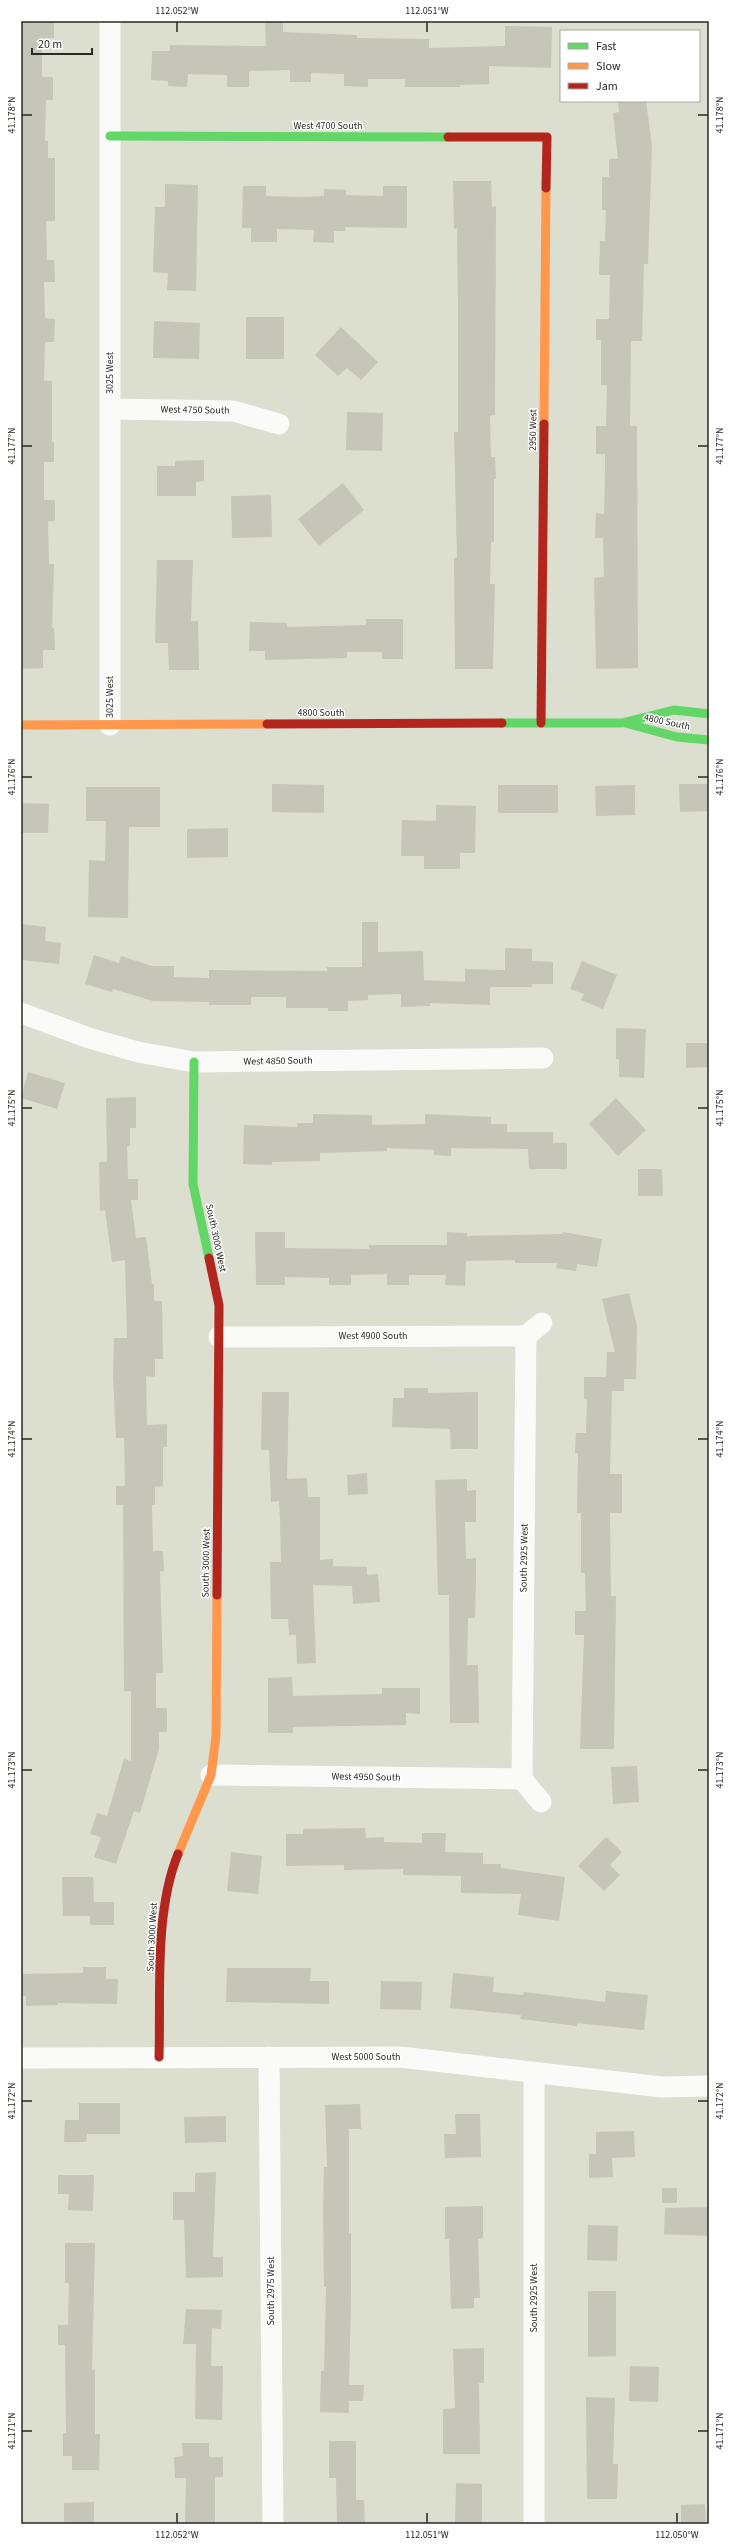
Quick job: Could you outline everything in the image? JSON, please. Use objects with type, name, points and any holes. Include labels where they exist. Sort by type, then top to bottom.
[{"type":"street","name":"3025 West","points":[[110,21],[110,725]]},
{"type":"street","name":"West 4700 South","points":[[110,136],[547,137]]},
{"type":"street","name":"2950 West","points":[[541,723],[547,137]]},
{"type":"street","name":"West 4750 South","points":[[110,409],[233,411],[279,424]]},
{"type":"street","name":"4800 South","points":[[21,725],[622,722],[674,710],[709,714]]},
{"type":"street","name":"4800 South","points":[[622,722],[677,737],[709,740]]},
{"type":"street","name":"West 4850 South","points":[[21,1013],[89,1038],[138,1052],[194,1062],[543,1058]]},
{"type":"street","name":"South 3000 West","points":[[159,2058],[163,1917],[170,1875],[211,1775],[216,1736],[219,1305],[193,1184],[194,1062]]},
{"type":"street","name":"West 4900 South","points":[[219,1337],[534,1329]]},
{"type":"street","name":"South 2925 West","points":[[522,1779],[534,1329]]},
{"type":"street","name":"West 4950 South","points":[[211,1775],[522,1779]]},
{"type":"street","points":[[522,1779],[541,1802]]},
{"type":"street","name":"South 2975 West","points":[[269,2057],[273,2524]]},
{"type":"street","name":"West 5000 South","points":[[21,2058],[400,2057],[662,2087],[709,2086]]},
{"type":"street","name":"South 2925 West","points":[[534,2072],[534,2524]]},
{"type":"building","points":[[21,21],[54,21],[54,38],[42,38],[42,77],[53,77],[53,100],[46,100],[45,141],[48,141],[48,158],[55,158],[55,221],[46,221],[47,260],[54,260],[55,282],[44,282],[45,318],[55,319],[54,342],[45,342],[44,381],[52,381],[52,442],[54,442],[54,462],[44,462],[44,500],[55,500],[55,521],[48,521],[49,564],[54,564],[52,628],[54,628],[55,650],[43,650],[43,668],[21,669]]},
{"type":"building","points":[[265,21],[283,21],[283,32],[357,35],[357,38],[429,39],[429,48],[505,46],[505,26],[552,27],[551,68],[489,66],[489,84],[460,85],[460,87],[405,87],[405,79],[368,79],[368,87],[344,86],[344,74],[311,73],[311,82],[290,82],[290,70],[249,71],[249,87],[227,87],[227,75],[188,74],[187,87],[168,86],[168,81],[151,80],[152,51],[170,51],[170,45],[266,46]]},
{"type":"building","points":[[618,102],[646,102],[652,146],[648,264],[644,264],[642,341],[631,341],[630,426],[637,426],[638,668],[596,669],[594,578],[604,577],[603,538],[595,538],[596,513],[604,514],[605,454],[596,454],[596,426],[606,426],[607,385],[601,385],[601,340],[596,340],[596,319],[609,319],[610,275],[599,275],[600,241],[605,241],[606,210],[602,210],[602,177],[609,177],[609,159],[618,159],[613,113],[619,112]]},
{"type":"building","points":[[453,181],[491,181],[492,207],[496,206],[495,415],[490,416],[491,457],[495,457],[496,479],[494,479],[494,542],[491,542],[490,584],[495,584],[493,669],[455,669],[454,558],[457,558],[454,432],[458,432],[458,305],[457,228],[454,229]]},
{"type":"building","points":[[165,184],[198,185],[196,291],[167,290],[168,273],[153,272],[155,207],[165,207]]},
{"type":"building","points":[[243,186],[266,186],[266,196],[302,197],[324,196],[324,189],[346,190],[346,195],[383,196],[383,186],[407,186],[407,228],[345,227],[345,231],[334,231],[334,243],[313,242],[314,230],[277,229],[277,242],[251,242],[251,228],[242,228]]},
{"type":"building","points":[[246,317],[284,317],[284,359],[246,359]]},
{"type":"building","points":[[154,321],[200,323],[199,359],[153,358]]},
{"type":"building","points":[[341,327],[378,362],[361,380],[347,368],[338,376],[315,355]]},
{"type":"building","points":[[347,412],[383,413],[382,451],[346,450]]},
{"type":"building","points":[[204,460],[204,481],[196,482],[196,496],[157,496],[157,466],[175,466],[175,461]]},
{"type":"building","points":[[343,483],[364,510],[319,546],[298,519]]},
{"type":"building","points":[[271,495],[272,537],[232,538],[231,496]]},
{"type":"building","points":[[157,560],[193,560],[191,621],[198,621],[199,670],[169,670],[168,643],[155,643]]},
{"type":"building","points":[[366,619],[403,619],[403,659],[382,659],[382,652],[347,652],[347,658],[265,660],[265,651],[249,651],[250,622],[287,623],[287,627],[366,625]]},
{"type":"building","points":[[272,784],[324,785],[324,813],[272,812]]},
{"type":"building","points":[[679,784],[709,784],[709,811],[680,812]]},
{"type":"building","points":[[498,785],[558,785],[558,813],[498,813]]},
{"type":"building","points":[[635,785],[635,815],[596,816],[595,786]]},
{"type":"building","points":[[86,787],[160,787],[160,827],[129,827],[128,918],[88,917],[89,860],[105,861],[106,821],[86,821]]},
{"type":"building","points":[[21,803],[49,804],[48,833],[21,833]]},
{"type":"building","points":[[436,805],[476,806],[475,853],[460,853],[460,869],[424,869],[424,856],[401,856],[402,820],[436,821]]},
{"type":"building","points":[[228,828],[228,857],[187,858],[187,829]]},
{"type":"building","points":[[362,922],[378,922],[378,952],[423,951],[424,980],[465,982],[465,969],[505,970],[505,948],[532,949],[532,961],[553,962],[553,984],[532,984],[532,987],[490,987],[490,1005],[430,1003],[430,1006],[401,1007],[401,994],[368,995],[368,1000],[348,1001],[348,1011],[328,1011],[328,1008],[286,1008],[286,997],[251,997],[251,1005],[209,1005],[209,1002],[153,1001],[113,989],[112,992],[85,984],[94,955],[119,963],[121,956],[152,966],[174,966],[174,977],[209,978],[209,970],[327,971],[327,967],[362,967]]},
{"type":"building","points":[[21,924],[46,927],[45,941],[61,943],[59,964],[21,960]]},
{"type":"building","points":[[582,961],[617,975],[603,1009],[581,1000],[584,994],[570,989]]},
{"type":"building","points":[[616,1028],[646,1029],[644,1078],[619,1077],[619,1059],[616,1059]]},
{"type":"building","points":[[686,1043],[709,1043],[709,1067],[686,1068]]},
{"type":"building","points":[[28,1072],[65,1083],[57,1109],[21,1098]]},
{"type":"building","points":[[136,1097],[136,1128],[130,1128],[130,1146],[127,1146],[128,1179],[138,1179],[138,1200],[131,1200],[136,1238],[146,1237],[152,1284],[154,1284],[154,1301],[162,1301],[163,1359],[155,1359],[155,1377],[146,1376],[147,1425],[167,1424],[167,1447],[163,1447],[163,1486],[155,1487],[155,1505],[152,1505],[153,1551],[163,1551],[164,1571],[160,1571],[163,1673],[156,1673],[156,1708],[167,1708],[167,1732],[159,1732],[159,1749],[140,1813],[134,1811],[116,1864],[94,1857],[101,1837],[90,1834],[97,1813],[107,1816],[124,1759],[131,1761],[131,1691],[124,1691],[123,1505],[116,1505],[116,1486],[125,1486],[124,1438],[116,1438],[113,1376],[114,1338],[127,1338],[125,1260],[112,1262],[105,1210],[100,1211],[99,1162],[107,1162],[106,1098]]},
{"type":"building","points":[[616,1098],[646,1130],[618,1156],[589,1124]]},
{"type":"building","points":[[313,1114],[372,1115],[372,1125],[425,1124],[425,1114],[491,1117],[491,1124],[507,1124],[507,1132],[553,1132],[553,1143],[567,1143],[567,1169],[529,1169],[528,1149],[451,1148],[451,1156],[434,1155],[434,1150],[387,1148],[387,1151],[320,1153],[320,1161],[272,1162],[272,1165],[243,1164],[244,1125],[297,1127],[297,1123],[313,1123]]},
{"type":"building","points":[[638,1169],[662,1169],[663,1196],[638,1196]]},
{"type":"building","points":[[255,1232],[285,1232],[285,1248],[369,1249],[369,1245],[447,1245],[447,1232],[467,1233],[467,1236],[562,1234],[563,1232],[602,1239],[597,1267],[577,1264],[576,1271],[556,1268],[557,1263],[515,1263],[515,1260],[466,1261],[465,1286],[445,1285],[446,1275],[409,1275],[409,1285],[387,1285],[387,1274],[351,1275],[351,1285],[329,1285],[329,1278],[285,1277],[285,1285],[256,1285]]},
{"type":"building","points":[[629,1293],[637,1326],[636,1379],[624,1379],[624,1391],[612,1391],[610,1474],[622,1474],[622,1513],[610,1513],[611,1596],[616,1596],[614,1749],[580,1749],[584,1635],[575,1635],[575,1611],[586,1611],[585,1573],[581,1573],[581,1513],[577,1513],[578,1453],[575,1453],[576,1433],[586,1433],[587,1400],[584,1399],[584,1377],[606,1377],[607,1352],[615,1352],[602,1299]]},
{"type":"building","points":[[404,1388],[428,1388],[428,1393],[478,1392],[478,1449],[451,1449],[450,1429],[392,1427],[393,1398],[404,1398]]},
{"type":"building","points":[[262,1392],[289,1392],[287,1479],[307,1478],[308,1497],[320,1497],[320,1560],[333,1559],[333,1566],[367,1567],[367,1575],[378,1574],[380,1602],[353,1604],[352,1586],[313,1585],[316,1663],[297,1664],[296,1635],[289,1635],[288,1619],[271,1619],[270,1562],[281,1562],[280,1518],[279,1501],[271,1502],[269,1450],[261,1450]]},
{"type":"building","points":[[367,1473],[368,1494],[348,1495],[347,1475]]},
{"type":"building","points":[[467,1479],[467,1491],[476,1490],[476,1522],[465,1522],[466,1559],[476,1558],[476,1580],[475,1618],[468,1618],[467,1665],[478,1665],[479,1723],[450,1723],[449,1595],[438,1595],[435,1480]]},
{"type":"building","points":[[292,1677],[293,1696],[382,1694],[382,1688],[420,1688],[420,1714],[406,1713],[406,1725],[293,1727],[293,1733],[268,1733],[268,1678]]},
{"type":"building","points":[[637,1766],[639,1802],[613,1804],[611,1767]]},
{"type":"building","points":[[365,1828],[366,1838],[384,1837],[384,1842],[422,1843],[422,1833],[446,1833],[445,1852],[483,1853],[483,1864],[501,1864],[501,1868],[565,1877],[559,1921],[518,1915],[521,1894],[461,1893],[461,1876],[403,1875],[403,1869],[344,1870],[344,1865],[286,1866],[286,1834],[303,1834],[303,1829]]},
{"type":"building","points":[[606,1837],[622,1852],[610,1865],[620,1875],[604,1891],[578,1866]]},
{"type":"building","points":[[231,1852],[262,1856],[258,1894],[227,1891]]},
{"type":"building","points":[[62,1877],[93,1877],[94,1902],[114,1902],[114,1925],[90,1925],[90,1916],[63,1916]]},
{"type":"building","points":[[83,1967],[106,1967],[106,1979],[118,1979],[117,2004],[58,2003],[58,2005],[26,2006],[26,1996],[21,1996],[21,1974],[83,1973]]},
{"type":"building","points":[[227,1968],[311,1968],[310,1981],[329,1981],[329,2004],[226,2002]]},
{"type":"building","points":[[453,1973],[494,1977],[493,1992],[523,1995],[524,1992],[605,2002],[606,1991],[648,1995],[644,2030],[577,2023],[577,2026],[520,2019],[521,2015],[450,2008]]},
{"type":"building","points":[[381,1981],[422,1982],[421,2010],[380,2009]]},
{"type":"building","points":[[79,2103],[120,2103],[120,2134],[87,2134],[86,2142],[64,2142],[65,2120],[79,2120]]},
{"type":"building","points":[[360,2104],[361,2129],[349,2129],[349,2233],[351,2233],[351,2301],[349,2385],[364,2385],[363,2401],[349,2401],[349,2413],[320,2412],[321,2371],[324,2371],[326,2287],[324,2287],[323,2210],[324,2167],[327,2167],[325,2105]]},
{"type":"building","points":[[455,2114],[480,2114],[481,2157],[445,2158],[444,2134],[456,2134]]},
{"type":"building","points":[[226,2116],[226,2142],[185,2143],[184,2117]]},
{"type":"building","points":[[634,2131],[635,2157],[612,2158],[613,2177],[589,2178],[589,2154],[596,2154],[596,2132]]},
{"type":"building","points":[[216,2172],[213,2257],[223,2257],[223,2277],[186,2278],[184,2220],[173,2220],[173,2192],[195,2192],[195,2173]]},
{"type":"building","points":[[58,2175],[94,2175],[93,2211],[68,2210],[69,2194],[58,2194]]},
{"type":"building","points":[[662,2188],[677,2188],[677,2203],[662,2203]]},
{"type":"building","points":[[483,2206],[483,2238],[478,2239],[480,2298],[474,2298],[474,2308],[451,2309],[449,2239],[445,2239],[445,2207]]},
{"type":"building","points":[[709,2207],[709,2236],[664,2234],[665,2208]]},
{"type":"building","points":[[588,2225],[618,2226],[617,2261],[587,2260]]},
{"type":"building","points":[[65,2243],[95,2243],[92,2370],[95,2369],[95,2434],[100,2434],[99,2470],[72,2470],[72,2456],[63,2456],[63,2433],[66,2433],[65,2345],[58,2345],[58,2325],[68,2325],[69,2283],[65,2283]]},
{"type":"building","points":[[588,2291],[616,2291],[616,2356],[588,2357]]},
{"type":"building","points":[[186,2309],[222,2310],[221,2329],[212,2328],[211,2366],[223,2366],[222,2420],[195,2419],[196,2344],[183,2344]]},
{"type":"building","points":[[484,2348],[484,2383],[479,2383],[480,2454],[443,2454],[443,2409],[455,2408],[453,2349]]},
{"type":"building","points":[[630,2366],[659,2367],[658,2402],[629,2401]]},
{"type":"building","points":[[586,2397],[615,2398],[613,2464],[618,2464],[617,2499],[587,2499]]},
{"type":"building","points":[[329,2441],[356,2441],[356,2500],[364,2500],[365,2524],[337,2524],[336,2478],[329,2478]]},
{"type":"building","points":[[182,2443],[209,2443],[209,2457],[223,2457],[223,2477],[215,2477],[215,2524],[185,2524],[186,2478],[175,2478],[174,2457],[183,2456]]},
{"type":"building","points":[[456,2483],[482,2484],[482,2524],[455,2524]]},
{"type":"building","points":[[94,2502],[94,2524],[68,2524],[68,2522],[64,2522],[64,2503]]},
{"type":"building","points":[[705,2504],[706,2524],[681,2524],[681,2505]]},
{"type":"traffic: fast","points":[[110,136],[448,137]]},
{"type":"traffic: fast","points":[[502,723],[622,723],[674,710],[709,714]]},
{"type":"traffic: fast","points":[[625,723],[677,737],[709,740]]},
{"type":"traffic: fast","points":[[194,1062],[193,1184],[209,1258]]},
{"type":"traffic: slow","points":[[544,424],[546,188]]},
{"type":"traffic: slow","points":[[21,725],[267,724]]},
{"type":"traffic: slow","points":[[178,1854],[211,1775],[216,1736],[217,1595]]},
{"type":"traffic: jam","points":[[448,137],[547,137],[546,188]]},
{"type":"traffic: jam","points":[[541,723],[544,424]]},
{"type":"traffic: jam","points":[[267,724],[502,723]]},
{"type":"traffic: jam","points":[[209,1258],[219,1305],[217,1595]]},
{"type":"traffic: jam","points":[[159,2057],[160,1954],[162,1927],[170,1877],[178,1854]]}]
